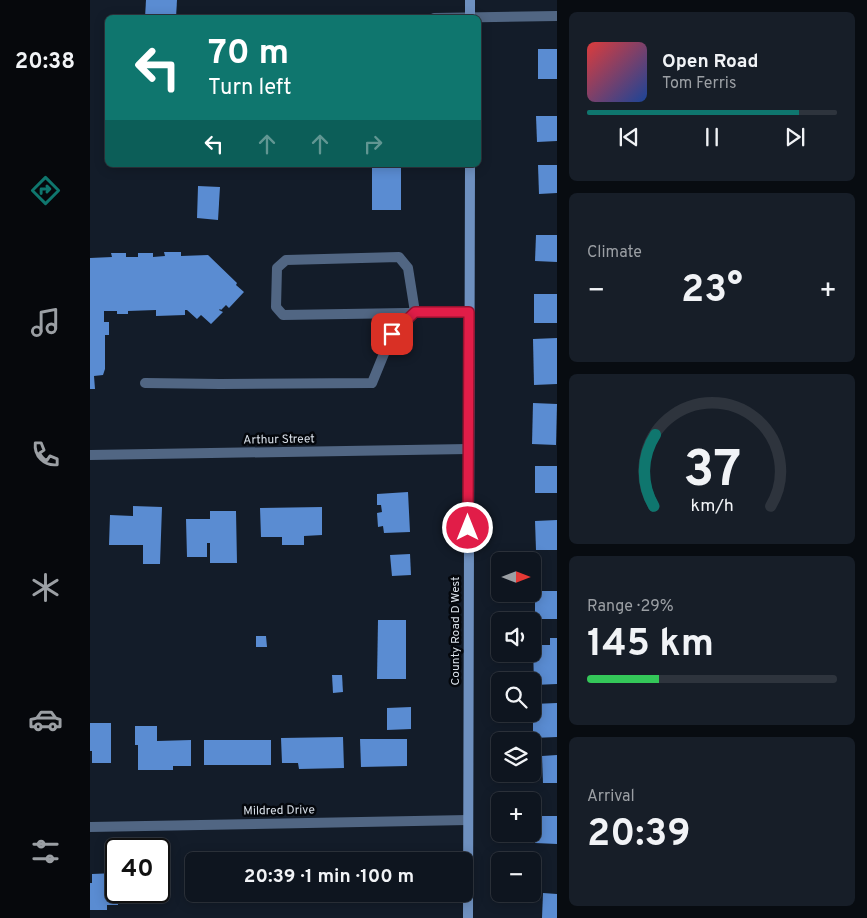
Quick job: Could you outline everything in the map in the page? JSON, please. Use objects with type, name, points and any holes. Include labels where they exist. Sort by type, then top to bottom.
[{"type":"street","points":[[470,0],[470,15]]},
{"type":"street","points":[[481,17],[557,16]]},
{"type":"street","name":"County Road D West","points":[[468,918],[470,167]]},
{"type":"street","points":[[415,312],[408,268],[399,257],[286,260],[277,268],[276,307],[283,315],[469,312]]},
{"type":"street","points":[[145,384],[372,382],[392,334],[415,312]]},
{"type":"street","name":"Arthur Street","points":[[90,456],[468,449]]},
{"type":"street","name":"Mildred Drive","points":[[90,827],[468,820]]},
{"type":"building","points":[[146,0],[177,0],[176,15],[145,15]]},
{"type":"building","points":[[538,49],[557,49],[557,79],[538,79]]},
{"type":"building","points":[[536,116],[557,116],[557,141],[537,142]]},
{"type":"building","points":[[538,165],[557,165],[557,193],[539,194]]},
{"type":"building","points":[[372,167],[401,167],[401,210],[372,210]]},
{"type":"building","points":[[198,186],[220,187],[218,220],[197,218]]},
{"type":"building","points":[[536,235],[557,235],[557,262],[535,261]]},
{"type":"building","points":[[164,252],[181,252],[181,256],[208,255],[244,292],[229,308],[226,305],[220,309],[219,310],[223,312],[211,324],[201,315],[197,319],[187,310],[185,310],[185,315],[156,316],[156,310],[128,311],[128,314],[117,314],[117,311],[104,311],[104,322],[109,322],[109,335],[105,335],[105,369],[103,375],[94,376],[95,389],[90,389],[90,258],[112,257],[111,253],[126,253],[126,257],[138,257],[138,253],[153,253],[153,257],[165,256]]},
{"type":"building","points":[[534,294],[557,294],[557,323],[534,323]]},
{"type":"building","points":[[557,338],[557,384],[534,385],[533,339]]},
{"type":"building","points":[[533,403],[557,404],[556,445],[532,444]]},
{"type":"building","points":[[535,466],[557,466],[557,493],[535,493]]},
{"type":"building","points":[[408,492],[410,532],[384,533],[383,526],[378,527],[377,513],[382,512],[381,505],[377,505],[377,494]]},
{"type":"building","points":[[133,506],[162,507],[160,564],[143,564],[143,545],[109,545],[110,515],[133,516]]},
{"type":"building","points":[[322,507],[322,535],[304,536],[304,545],[282,545],[282,537],[261,537],[260,508]]},
{"type":"building","points":[[210,511],[236,511],[237,563],[210,563],[210,543],[207,543],[207,557],[187,557],[186,519],[210,519]]},
{"type":"building","points":[[557,520],[557,550],[536,550],[535,521]]},
{"type":"building","points":[[410,554],[411,575],[392,576],[390,555]]},
{"type":"building","points":[[541,591],[557,591],[557,619],[541,619],[541,612],[535,612],[535,602],[541,602]]},
{"type":"building","points":[[378,620],[406,620],[406,679],[377,679]]},
{"type":"building","points":[[256,636],[266,636],[267,647],[256,647]]},
{"type":"building","points":[[550,638],[557,638],[557,684],[541,685],[541,672],[534,672],[533,662],[541,662],[541,645],[550,645]]},
{"type":"building","points":[[332,675],[342,675],[343,692],[333,693]]},
{"type":"building","points":[[557,703],[557,737],[541,738],[541,732],[533,732],[533,722],[541,722],[541,704]]},
{"type":"building","points":[[411,707],[411,729],[387,730],[387,708]]},
{"type":"building","points":[[90,723],[111,723],[111,763],[92,763]]},
{"type":"building","points":[[135,726],[157,726],[157,741],[191,740],[191,766],[173,766],[173,770],[138,770],[138,745],[135,745]]},
{"type":"building","points":[[343,737],[344,768],[299,769],[298,763],[282,763],[281,738]]},
{"type":"building","points":[[360,739],[407,739],[407,766],[361,767]]},
{"type":"building","points":[[204,740],[271,740],[271,765],[204,765]]},
{"type":"building","points":[[557,755],[557,783],[543,783],[542,756]]},
{"type":"building","points":[[541,816],[557,816],[557,844],[535,843],[541,842]]},
{"type":"building","points":[[105,873],[105,903],[118,903],[118,905],[107,905],[107,910],[90,910],[92,874]]},
{"type":"building","points":[[543,893],[557,894],[557,918],[542,918]]},
{"type":"route","points":[[392,334],[415,312],[469,312],[468,528]]}]
